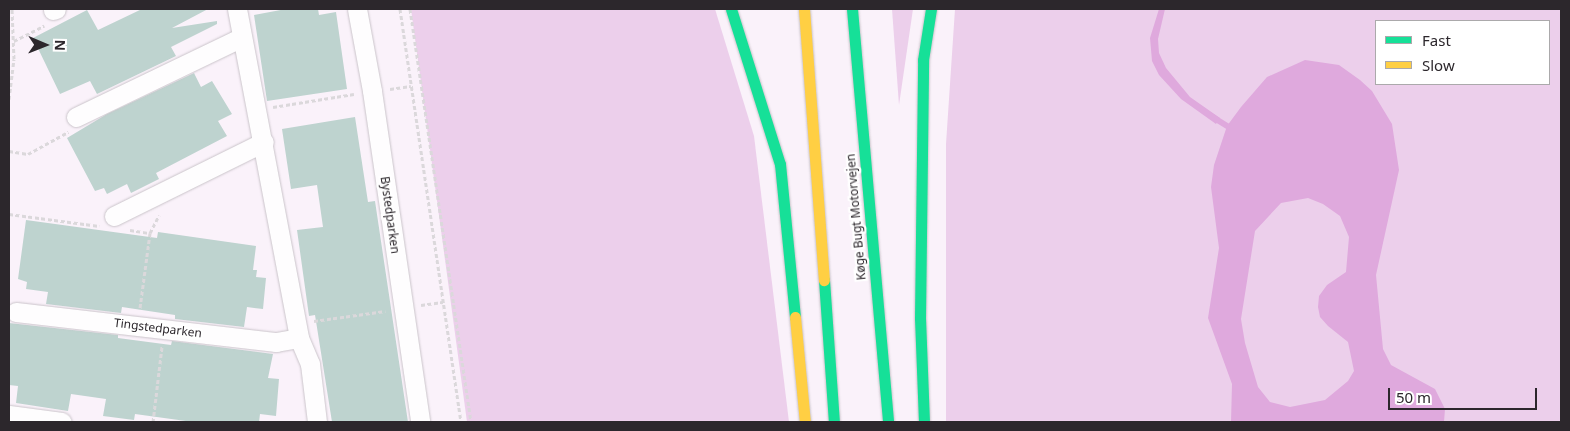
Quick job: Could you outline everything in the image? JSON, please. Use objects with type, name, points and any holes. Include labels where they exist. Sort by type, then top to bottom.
[{"type":"highway","points":[[731,9],[780,164],[805,422]]},
{"type":"highway","points":[[804,9],[834,422]]},
{"type":"highway","name":"Køge Bugt Motorvejen","points":[[852,9],[888,422]]},
{"type":"highway","points":[[924,422],[920,318],[923,60],[931,9]]},
{"type":"street","points":[[237,9],[264,142],[298,330],[310,364],[317,422]]},
{"type":"street","name":"Bystedparken","points":[[357,9],[372,91],[420,422]]},
{"type":"street","points":[[76,117],[242,37]]},
{"type":"street","points":[[114,224],[264,142]]},
{"type":"street","name":"Tingstedparken","points":[[16,312],[276,342],[298,330]]},
{"type":"street","points":[[9,415],[62,422]]},
{"type":"path","points":[[9,99],[14,60],[12,9]]},
{"type":"path","points":[[400,9],[461,422]]},
{"type":"path","points":[[410,9],[471,422]]},
{"type":"path","points":[[14,42],[55,21],[55,10]]},
{"type":"path","points":[[9,59],[14,60]]},
{"type":"path","points":[[257,111],[411,86]]},
{"type":"path","points":[[9,151],[28,154],[77,127],[76,117]]},
{"type":"path","points":[[9,214],[114,224],[150,233],[138,326]]},
{"type":"path","points":[[298,330],[404,308]]},
{"type":"path","points":[[152,422],[165,329]]},
{"type":"shaded area","points":[[411,9],[715,9],[754,136],[789,422],[467,422]]},
{"type":"shaded area","points":[[892,9],[913,9],[899,105]]},
{"type":"shaded area","points":[[955,9],[1561,9],[1561,422],[946,422],[946,144]]},
{"type":"shaded area","points":[[1159,9],[1165,9],[1158,39],[1159,53],[1166,68],[1190,97],[1220,118],[1216,124],[1181,99],[1159,75],[1152,61],[1150,38]]},
{"type":"shaded area","points":[[1305,60],[1339,65],[1372,91],[1392,124],[1399,170],[1376,275],[1383,349],[1391,365],[1435,389],[1445,409],[1444,422],[1231,422],[1232,384],[1208,318],[1219,248],[1211,187],[1214,165],[1227,126],[1267,77]],"holes":[[[1308,198],[1323,204],[1340,216],[1349,237],[1346,272],[1327,285],[1319,296],[1318,307],[1320,317],[1348,342],[1354,371],[1348,381],[1325,400],[1290,407],[1270,402],[1258,387],[1245,343],[1241,319],[1255,231],[1281,203]]]},
{"type":"building","points":[[142,9],[208,9],[172,28],[217,21],[217,24],[171,47],[176,56],[97,94],[90,81],[60,94],[33,38],[87,10],[98,30]]},
{"type":"building","points":[[286,9],[318,9],[319,15],[336,12],[347,89],[267,101],[254,15]]},
{"type":"building","points":[[194,73],[201,87],[212,81],[232,114],[218,121],[227,136],[156,173],[159,179],[131,193],[127,184],[107,194],[104,188],[95,191],[67,138],[107,114]]},
{"type":"building","points":[[355,117],[368,202],[375,201],[408,422],[332,422],[315,315],[309,316],[297,230],[323,227],[317,185],[291,189],[282,129]]},
{"type":"building","points":[[26,220],[157,238],[158,232],[256,246],[253,270],[257,270],[256,277],[266,278],[263,309],[247,307],[244,327],[175,319],[175,315],[122,307],[121,313],[46,304],[48,292],[26,289],[27,282],[18,279]]},
{"type":"building","points":[[9,323],[118,335],[118,338],[171,345],[172,341],[273,354],[268,378],[279,379],[276,416],[260,414],[259,422],[193,422],[135,414],[134,420],[103,416],[106,399],[71,394],[68,411],[16,403],[18,386],[9,385]]},
{"type":"waterway","points":[[1211,116],[1227,126]]},
{"type":"traffic: fast","points":[[731,9],[780,164],[795,317]]},
{"type":"traffic: fast","points":[[852,9],[888,422]]},
{"type":"traffic: fast","points":[[924,422],[920,318],[923,60],[931,9]]},
{"type":"traffic: fast","points":[[824,280],[834,422]]},
{"type":"traffic: slow","points":[[804,9],[824,280]]},
{"type":"traffic: slow","points":[[795,317],[805,422]]}]
